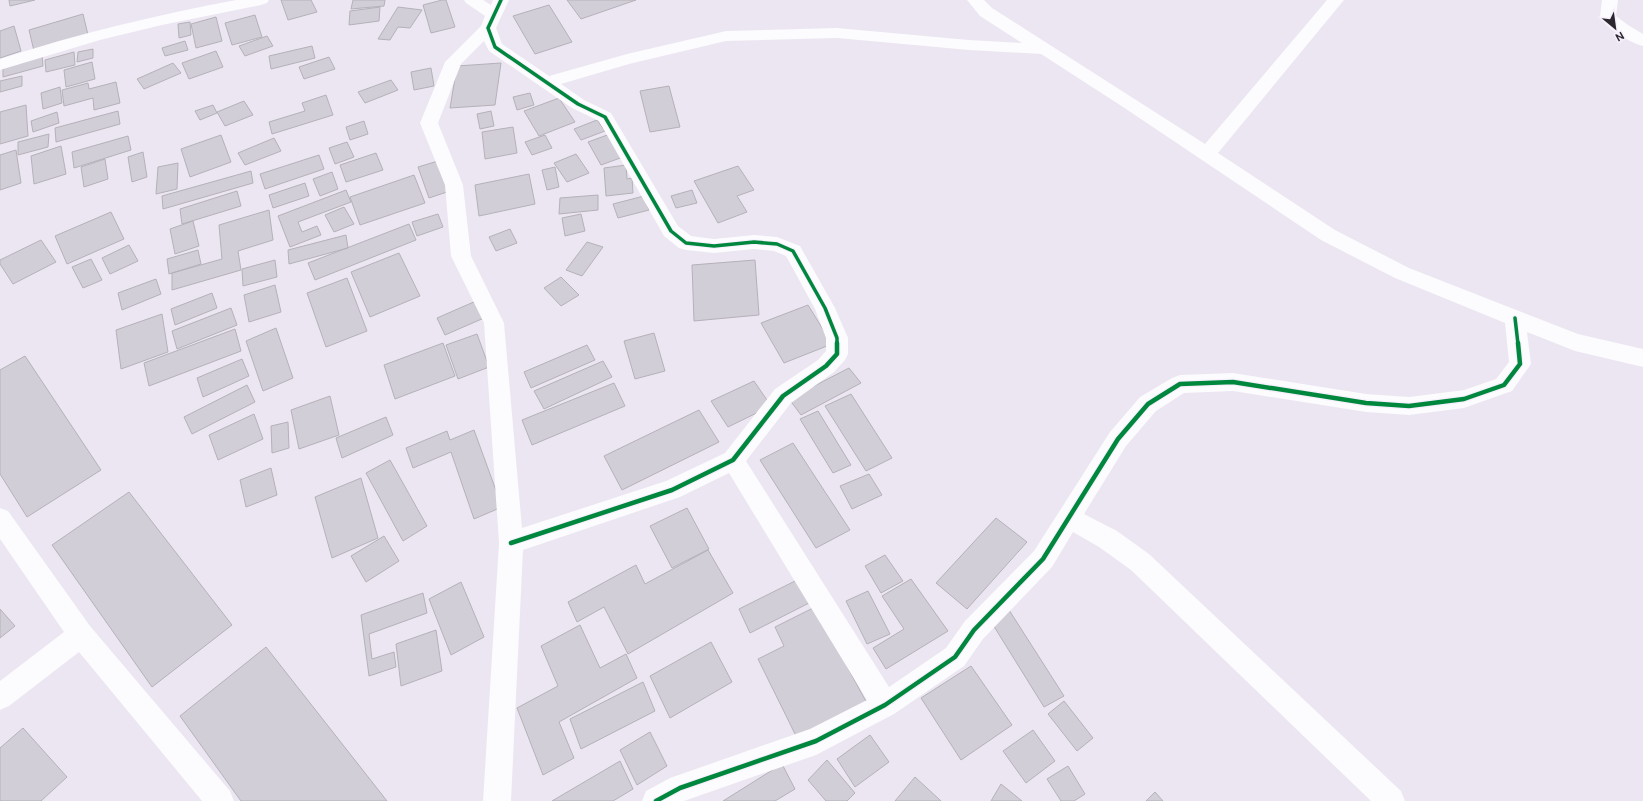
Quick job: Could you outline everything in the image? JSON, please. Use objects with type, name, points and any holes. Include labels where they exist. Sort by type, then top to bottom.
[{"type":"street","points":[[0,65],[82,39],[184,15],[261,0]]},
{"type":"street","points":[[472,0],[495,14]]},
{"type":"street","points":[[975,0],[986,12],[1129,102],[1284,208],[1328,235],[1402,273],[1575,342],[1643,358]]},
{"type":"street","points":[[1207,154],[1336,0]]},
{"type":"street","points":[[1610,0],[1608,17],[1622,29],[1643,41]]},
{"type":"street","points":[[495,14],[495,47],[578,104],[605,118],[671,231],[686,243],[714,246],[754,242],[777,244],[793,251],[825,308],[838,338],[837,354],[826,366],[784,396],[733,460],[672,490],[511,543]]},
{"type":"street","points":[[495,14],[453,62],[429,123],[454,185],[461,256],[494,322],[511,543],[497,801]]},
{"type":"street","points":[[547,82],[627,59],[726,36],[837,33],[970,45],[1044,49]]},
{"type":"street","points":[[656,801],[685,795],[816,741],[885,705],[955,657],[974,630],[1043,559],[1118,439],[1148,404],[1180,384],[1233,382],[1366,403],[1409,406],[1464,399],[1504,385],[1520,364],[1515,318]]},
{"type":"street","points":[[733,460],[885,705]]},
{"type":"street","points":[[1069,518],[1108,539],[1140,562],[1392,801]]},
{"type":"street","points":[[0,519],[81,635],[220,801]]},
{"type":"street","points":[[0,697],[81,635]]},
{"type":"building","points":[[9,0],[35,0],[10,6]]},
{"type":"building","points":[[281,0],[311,0],[317,12],[288,20]]},
{"type":"building","points":[[353,0],[385,0],[384,6],[351,9]]},
{"type":"building","points":[[446,0],[455,27],[431,33],[423,5]]},
{"type":"building","points":[[567,0],[636,0],[581,19]]},
{"type":"building","points":[[549,5],[572,42],[535,54],[513,16]]},
{"type":"building","points":[[380,7],[379,21],[349,25],[350,11]]},
{"type":"building","points":[[398,7],[422,10],[410,28],[398,27],[390,40],[378,39]]},
{"type":"building","points":[[83,14],[88,35],[34,51],[29,30]]},
{"type":"building","points":[[255,15],[262,37],[232,45],[225,23]]},
{"type":"building","points":[[216,17],[222,41],[196,48],[191,24]]},
{"type":"building","points":[[190,22],[191,35],[179,38],[178,24]]},
{"type":"building","points":[[14,26],[21,51],[0,58],[0,31]]},
{"type":"building","points":[[267,36],[273,46],[245,56],[239,46]]},
{"type":"building","points":[[185,41],[188,50],[165,56],[162,48]]},
{"type":"building","points":[[312,46],[315,58],[271,69],[269,56]]},
{"type":"building","points":[[93,49],[93,58],[77,62],[78,52]]},
{"type":"building","points":[[216,51],[223,67],[189,79],[182,63]]},
{"type":"building","points":[[74,52],[75,65],[46,72],[45,60]]},
{"type":"building","points":[[42,55],[43,66],[3,77],[3,66]]},
{"type":"building","points":[[329,57],[335,69],[304,79],[299,67]]},
{"type":"building","points":[[92,62],[95,79],[66,87],[64,70]]},
{"type":"building","points":[[173,63],[181,73],[144,89],[137,79]]},
{"type":"building","points":[[501,63],[495,105],[450,108],[457,66]]},
{"type":"building","points":[[431,68],[434,86],[414,90],[411,72]]},
{"type":"building","points":[[22,76],[22,86],[0,92],[0,81]]},
{"type":"building","points":[[391,80],[398,90],[365,103],[358,92]]},
{"type":"building","points":[[116,82],[120,103],[94,110],[93,98],[64,106],[62,90],[88,83],[89,89]]},
{"type":"building","points":[[669,86],[680,127],[650,132],[640,91]]},
{"type":"building","points":[[60,87],[62,103],[43,109],[41,93]]},
{"type":"building","points":[[530,93],[534,105],[517,110],[513,97]]},
{"type":"building","points":[[326,95],[333,115],[272,134],[269,122],[305,111],[302,103]]},
{"type":"building","points":[[559,98],[575,122],[539,136],[524,111]]},
{"type":"building","points":[[244,101],[253,115],[225,126],[217,112]]},
{"type":"building","points":[[26,105],[28,136],[0,144],[0,112]]},
{"type":"building","points":[[213,105],[217,113],[200,120],[195,111]]},
{"type":"building","points":[[118,111],[120,124],[56,142],[55,128]]},
{"type":"building","points":[[491,111],[494,126],[480,129],[477,114]]},
{"type":"building","points":[[57,112],[59,123],[33,132],[31,121]]},
{"type":"building","points":[[597,120],[605,131],[581,140],[574,129]]},
{"type":"building","points":[[364,121],[368,134],[350,140],[346,127]]},
{"type":"building","points":[[513,127],[517,153],[485,159],[482,132]]},
{"type":"building","points":[[49,134],[48,147],[18,155],[18,142]]},
{"type":"building","points":[[610,134],[623,157],[601,165],[588,142]]},
{"type":"building","points":[[221,135],[231,162],[190,177],[181,149]]},
{"type":"building","points":[[545,135],[552,148],[532,155],[525,142]]},
{"type":"building","points":[[128,136],[131,150],[74,168],[72,152]]},
{"type":"building","points":[[274,138],[281,151],[245,165],[238,153]]},
{"type":"building","points":[[347,142],[354,157],[335,164],[329,148]]},
{"type":"building","points":[[61,146],[66,174],[34,184],[31,156]]},
{"type":"building","points":[[16,150],[21,183],[0,190],[0,155]]},
{"type":"building","points":[[143,152],[147,177],[132,182],[128,157]]},
{"type":"building","points":[[376,153],[383,170],[346,182],[340,165]]},
{"type":"building","points":[[576,154],[589,173],[567,182],[554,163]]},
{"type":"building","points":[[319,155],[324,169],[265,189],[260,174]]},
{"type":"building","points":[[105,159],[108,179],[84,187],[81,167]]},
{"type":"building","points":[[438,161],[450,191],[429,198],[418,167]]},
{"type":"building","points":[[178,163],[177,189],[156,194],[158,167]]},
{"type":"building","points":[[626,165],[627,179],[632,178],[633,193],[606,196],[604,168]]},
{"type":"building","points":[[738,166],[754,190],[737,196],[747,212],[718,223],[694,181]]},
{"type":"building","points":[[555,167],[559,187],[547,190],[542,170]]},
{"type":"building","points":[[251,171],[253,183],[163,209],[162,196]]},
{"type":"building","points":[[332,172],[338,189],[320,196],[313,179]]},
{"type":"building","points":[[529,174],[535,204],[479,216],[475,185]]},
{"type":"building","points":[[414,175],[425,203],[360,225],[350,197]]},
{"type":"building","points":[[305,183],[309,196],[273,208],[269,195]]},
{"type":"building","points":[[346,190],[351,202],[298,222],[302,232],[317,226],[321,235],[290,247],[278,216]]},
{"type":"building","points":[[692,190],[697,203],[676,208],[671,196]]},
{"type":"building","points":[[237,191],[241,206],[182,224],[180,209]]},
{"type":"building","points":[[598,195],[598,210],[559,214],[560,198]]},
{"type":"building","points":[[644,196],[649,210],[618,218],[613,204]]},
{"type":"building","points":[[344,207],[354,224],[334,232],[325,215]]},
{"type":"building","points":[[269,210],[273,240],[238,251],[241,270],[172,290],[172,273],[222,259],[219,225]]},
{"type":"building","points":[[111,212],[124,239],[67,264],[55,236]]},
{"type":"building","points":[[438,214],[443,227],[417,236],[412,222]]},
{"type":"building","points":[[581,214],[585,231],[565,236],[562,218]]},
{"type":"building","points":[[193,221],[199,246],[175,254],[170,229]]},
{"type":"building","points":[[409,224],[416,240],[315,280],[308,263]]},
{"type":"building","points":[[510,229],[517,243],[496,251],[489,237]]},
{"type":"building","points":[[346,235],[348,248],[289,264],[288,250]]},
{"type":"building","points":[[41,240],[56,262],[13,284],[0,264],[0,260]]},
{"type":"building","points":[[587,242],[603,247],[582,276],[566,270]]},
{"type":"building","points":[[129,245],[138,261],[110,274],[102,258]]},
{"type":"building","points":[[198,250],[201,264],[169,274],[167,259]]},
{"type":"building","points":[[399,253],[420,296],[370,317],[351,272]]},
{"type":"building","points":[[91,259],[102,280],[83,288],[72,267]]},
{"type":"building","points":[[275,260],[277,277],[243,286],[242,269]]},
{"type":"building","points":[[755,260],[759,315],[694,321],[692,265]]},
{"type":"building","points":[[561,277],[579,295],[561,306],[544,288]]},
{"type":"building","points":[[347,278],[367,331],[326,347],[307,293]]},
{"type":"building","points":[[156,279],[161,294],[122,310],[118,293]]},
{"type":"building","points":[[275,285],[281,312],[249,322],[244,295]]},
{"type":"building","points":[[212,293],[217,308],[175,325],[171,309]]},
{"type":"building","points":[[476,301],[484,318],[445,335],[437,318]]},
{"type":"building","points":[[808,305],[832,344],[784,363],[761,323]]},
{"type":"building","points":[[231,308],[237,325],[177,349],[172,331]]},
{"type":"building","points":[[162,314],[168,352],[121,369],[116,330]]},
{"type":"building","points":[[276,328],[293,378],[263,391],[246,341]]},
{"type":"building","points":[[235,329],[241,351],[149,386],[144,363]]},
{"type":"building","points":[[654,333],[665,371],[635,379],[624,341]]},
{"type":"building","points":[[477,334],[489,367],[458,379],[446,345]]},
{"type":"building","points":[[443,343],[455,376],[395,399],[384,365]]},
{"type":"building","points":[[587,345],[595,360],[531,388],[524,372]]},
{"type":"building","points":[[25,356],[101,470],[27,517],[0,474],[0,370]]},
{"type":"building","points":[[242,359],[249,376],[203,397],[197,378]]},
{"type":"building","points":[[603,361],[612,377],[544,409],[534,391]]},
{"type":"building","points":[[849,368],[861,383],[801,415],[789,399]]},
{"type":"building","points":[[754,381],[771,406],[728,427],[711,401]]},
{"type":"building","points":[[614,383],[625,406],[532,445],[522,420]]},
{"type":"building","points":[[247,385],[255,402],[192,434],[184,417]]},
{"type":"building","points":[[851,394],[892,458],[866,471],[825,406]]},
{"type":"building","points":[[330,396],[339,435],[299,449],[291,410]]},
{"type":"building","points":[[699,410],[719,442],[622,490],[604,456]]},
{"type":"building","points":[[818,411],[851,465],[833,473],[800,419]]},
{"type":"building","points":[[254,414],[263,439],[218,460],[209,435]]},
{"type":"building","points":[[386,417],[393,435],[342,458],[336,438]]},
{"type":"building","points":[[288,422],[289,448],[272,453],[271,426]]},
{"type":"building","points":[[474,430],[502,507],[474,519],[451,452],[413,468],[406,448],[447,431],[450,440]]},
{"type":"building","points":[[793,443],[850,530],[816,548],[760,460]]},
{"type":"building","points":[[390,460],[427,526],[403,541],[366,473]]},
{"type":"building","points":[[271,468],[277,495],[246,507],[240,480]]},
{"type":"building","points":[[869,474],[882,495],[852,509],[840,486]]},
{"type":"building","points":[[361,478],[378,538],[332,558],[315,497]]},
{"type":"building","points":[[129,492],[232,625],[152,687],[52,545]]},
{"type":"building","points":[[687,508],[709,549],[672,568],[650,526]]},
{"type":"building","points":[[996,518],[1027,542],[967,609],[936,583]]},
{"type":"building","points":[[384,536],[399,561],[366,582],[351,556]]},
{"type":"building","points":[[708,550],[733,593],[628,654],[604,607],[577,622],[568,602],[636,565],[645,584]]},
{"type":"building","points":[[885,555],[903,581],[881,593],[865,566]]},
{"type":"building","points":[[799,579],[811,602],[750,633],[739,609]]},
{"type":"building","points":[[911,579],[948,631],[886,669],[873,648],[904,629],[882,596]]},
{"type":"building","points":[[461,582],[484,637],[451,655],[429,599]]},
{"type":"building","points":[[868,591],[890,634],[867,644],[846,601]]},
{"type":"building","points":[[423,593],[427,613],[369,634],[372,659],[394,652],[396,667],[369,676],[361,615]]},
{"type":"building","points":[[815,607],[869,707],[800,744],[758,659],[784,646],[775,627]]},
{"type":"building","points":[[0,609],[15,626],[0,638]]},
{"type":"building","points":[[1009,610],[1064,696],[1044,707],[990,620]]},
{"type":"building","points":[[580,625],[600,668],[626,654],[637,678],[559,722],[574,758],[543,775],[517,708],[558,686],[541,646]]},
{"type":"building","points":[[436,630],[442,671],[401,686],[396,644]]},
{"type":"building","points":[[711,642],[732,682],[670,718],[650,676]]},
{"type":"building","points":[[266,647],[387,801],[241,801],[180,716]]},
{"type":"building","points":[[971,666],[1012,725],[961,760],[921,698]]},
{"type":"building","points":[[643,682],[655,711],[581,749],[570,719]]},
{"type":"building","points":[[1064,701],[1093,738],[1077,751],[1048,714]]},
{"type":"building","points":[[23,728],[67,777],[41,801],[0,801],[0,748]]},
{"type":"building","points":[[1033,730],[1055,761],[1026,783],[1003,751]]},
{"type":"building","points":[[650,732],[667,766],[637,785],[620,750]]},
{"type":"building","points":[[870,735],[889,762],[855,787],[837,759]]},
{"type":"building","points":[[827,760],[855,793],[847,801],[826,801],[808,780]]},
{"type":"building","points":[[620,761],[633,789],[613,801],[552,801]]},
{"type":"building","points":[[782,764],[795,789],[775,801],[723,801]]},
{"type":"building","points":[[1068,766],[1085,794],[1074,801],[1061,801],[1047,779]]},
{"type":"building","points":[[915,777],[941,801],[895,801]]},
{"type":"building","points":[[1001,784],[1022,801],[991,801]]},
{"type":"building","points":[[1155,792],[1163,801],[1146,801]]},
{"type":"cycle path","points":[[501,0],[488,28],[495,47],[578,104],[605,117],[671,231],[686,243],[714,246],[754,242],[777,244],[793,251],[825,308],[837,338],[837,354],[826,366],[783,396],[733,460],[672,490],[511,543]]},
{"type":"cycle path","points":[[656,801],[680,788],[816,741],[885,705],[955,657],[974,630],[1043,559],[1118,439],[1148,404],[1180,384],[1233,382],[1366,403],[1409,406],[1464,399],[1504,385],[1520,364],[1515,318]]}]
